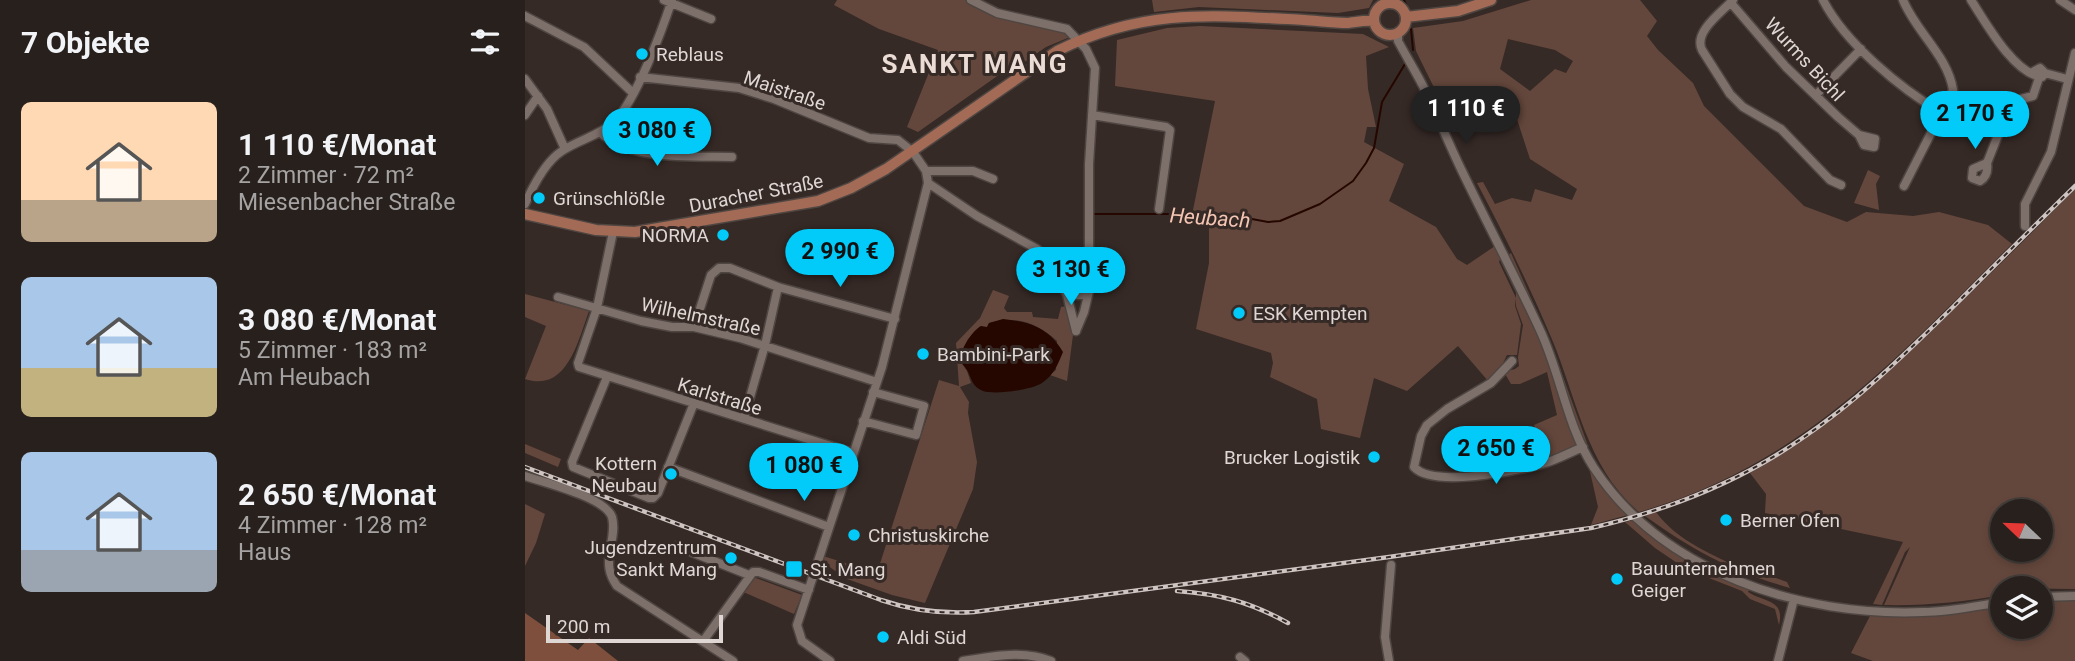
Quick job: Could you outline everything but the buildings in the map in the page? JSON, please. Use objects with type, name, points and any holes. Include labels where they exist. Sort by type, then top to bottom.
[{"type":"main road","points":[[1406,17],[1458,10],[1491,0]]},
{"type":"main road","points":[[1389,2],[1397,5],[1406,17],[1404,26],[1398,33],[1391,35],[1382,33],[1374,21],[1376,12],[1389,2]]},
{"type":"main road","name":"Duracher Straße","points":[[525,214],[613,232],[659,230],[818,201],[851,188],[913,152],[1060,50],[1116,27],[1167,17],[1199,15],[1348,23],[1374,21]]},
{"type":"street","points":[[927,183],[977,216],[1037,249],[1049,261],[1067,295],[1076,331],[1088,295],[1089,164],[1094,68],[1065,28],[997,13],[971,0]]},
{"type":"street","points":[[1823,0],[1861,49],[1919,99],[1942,113]]},
{"type":"street","points":[[1903,0],[1941,59],[1953,85],[1952,96],[1904,186]]},
{"type":"street","points":[[1971,0],[2009,55],[2039,74],[2067,79]]},
{"type":"street","points":[[2060,0],[2075,10]]},
{"type":"street","points":[[526,200],[548,165],[565,149],[600,131],[621,114],[640,77],[669,1],[711,19]]},
{"type":"street","points":[[1732,1],[1701,36],[1699,44],[1702,50],[1730,94],[1742,107],[1781,129],[1830,180],[1840,185]]},
{"type":"street","name":"Wurms Bichl","points":[[1732,1],[1786,67],[1859,135]]},
{"type":"street","points":[[525,16],[584,47],[633,93]]},
{"type":"street","points":[[1398,33],[1398,41],[1425,90],[1546,343],[1583,447],[1615,498],[1661,538],[1706,566],[1752,586],[1794,599],[1872,611],[1906,612],[1947,611],[1990,604]]},
{"type":"street","points":[[1816,95],[1861,49]]},
{"type":"street","points":[[2025,226],[2025,204],[2051,152],[2075,53]]},
{"type":"street","points":[[1987,163],[2010,105],[2017,100],[2033,96],[2039,74]]},
{"type":"street","name":"Maistraße","points":[[640,77],[739,88],[774,99],[869,138],[898,140],[913,152]]},
{"type":"street","points":[[527,83],[538,96],[565,149]]},
{"type":"street","points":[[525,115],[538,96]]},
{"type":"street","points":[[1092,115],[1166,127],[1170,130],[1159,209]]},
{"type":"street","points":[[600,131],[610,142],[626,149],[672,155],[731,157]]},
{"type":"street","points":[[829,661],[801,641],[797,625],[895,319],[927,183],[926,171],[913,152]]},
{"type":"street","points":[[926,171],[973,171],[993,179]]},
{"type":"street","points":[[597,308],[613,232]]},
{"type":"street","points":[[694,327],[711,275],[719,268],[730,268],[778,287],[895,319]]},
{"type":"street","points":[[744,418],[778,287]]},
{"type":"street","points":[[1067,295],[1088,295]]},
{"type":"street","name":"Wilhelmstraße","points":[[558,297],[641,321],[672,327],[694,327],[765,345],[877,382]]},
{"type":"street","name":"Karlstraße","points":[[597,308],[578,363],[579,368],[853,453]]},
{"type":"street","points":[[1512,361],[1491,383],[1447,409],[1427,425],[1420,436],[1414,467],[1426,475],[1450,478],[1542,464],[1583,447]]},
{"type":"street","points":[[607,377],[572,462],[573,467],[653,498],[658,493],[694,403]]},
{"type":"street","points":[[863,421],[916,435],[924,406],[873,392]]},
{"type":"street","points":[[668,467],[829,527]]},
{"type":"street","points":[[525,477],[605,506],[613,520],[608,565],[614,582],[640,603],[704,640],[733,661]]},
{"type":"street","points":[[676,546],[749,575],[759,572],[809,590]]},
{"type":"street","points":[[1389,661],[1385,637],[1391,565]]},
{"type":"street","points":[[704,640],[749,575]]},
{"type":"street","points":[[2053,597],[2075,596]]},
{"type":"street","points":[[1778,661],[1794,599]]},
{"type":"street","points":[[963,661],[1016,654],[1037,655],[1051,661]]},
{"type":"shaded area","points":[[837,0],[965,0],[996,15],[1064,30],[1070,37],[1046,47],[1013,70],[1010,67],[918,132],[907,127],[938,50],[879,29],[834,5]]},
{"type":"shaded area","points":[[1152,0],[1373,0],[1369,8],[1338,13],[1199,7],[1154,12]]},
{"type":"shaded area","points":[[1531,0],[1640,0],[1657,21],[1647,36],[1658,50],[1693,83],[1704,106],[1804,206],[1847,222],[1866,212],[1913,216],[1939,212],[1988,225],[2012,244],[1886,367],[1843,404],[1749,467],[1696,492],[1639,512],[1621,494],[1595,453],[1543,318],[1477,183],[1483,182],[1495,204],[1512,198],[1531,202],[1535,189],[1572,200],[1577,189],[1530,159],[1510,98],[1450,120],[1416,51],[1413,28],[1463,21]],"holes":[[[1508,39],[1555,50],[1573,61],[1566,73],[1555,69],[1530,91],[1500,69]]]},
{"type":"shaded area","points":[[1200,26],[1363,34],[1389,47],[1366,56],[1368,89],[1376,127],[1367,127],[1364,142],[1404,164],[1389,201],[1436,227],[1457,259],[1467,265],[1495,246],[1501,257],[1499,262],[1516,298],[1515,306],[1521,324],[1517,355],[1507,355],[1489,382],[1458,346],[1407,391],[1374,378],[1360,438],[1321,429],[1317,399],[1270,377],[1273,363],[1271,353],[1196,329],[1209,263],[1209,217],[1192,215],[1215,101],[1115,86],[1117,40],[1167,28]]},
{"type":"shaded area","points":[[1868,170],[1880,176],[1876,184],[1879,210],[1854,203]]},
{"type":"shaded area","points":[[2075,189],[2075,589],[2053,589],[2053,576],[1990,576],[1990,597],[1929,604],[1884,605],[1910,547],[1905,552],[1882,605],[1873,604],[1903,542],[1765,513],[1766,494],[1750,473],[1832,419],[1930,333]]},
{"type":"shaded area","points":[[1511,253],[1550,341],[1587,443],[1585,444],[1548,342],[1508,255]]},
{"type":"shaded area","points":[[1502,258],[1543,344],[1577,447],[1543,461],[1512,467],[1517,457],[1511,443],[1535,429],[1534,425],[1557,415],[1547,372],[1520,384],[1511,384],[1504,372],[1519,366],[1523,325],[1516,306],[1516,292],[1501,262]]},
{"type":"shaded area","points":[[993,290],[1009,296],[1004,308],[1007,312],[1032,312],[1033,317],[1058,319],[1061,307],[1067,306],[1073,335],[1067,381],[1050,375],[1056,370],[1057,341],[1034,325],[1017,320],[989,323],[968,339],[961,362],[971,383],[960,387],[969,402],[968,413],[977,462],[973,489],[925,603],[847,579],[821,561],[823,556],[877,573],[939,380],[959,386],[956,343],[980,318]]},
{"type":"shaded area","points":[[525,294],[589,311],[569,362],[561,372],[539,381],[525,379],[546,326],[525,317]]},
{"type":"shaded area","points":[[1003,319],[1038,328],[1052,337],[1063,352],[1053,373],[1037,386],[1004,392],[983,391],[973,382],[961,362],[970,336],[981,326],[987,327],[989,323]]},
{"type":"shaded area","points":[[525,444],[561,459],[558,467],[525,453]]},
{"type":"shaded area","points":[[1589,467],[1613,500],[1628,515],[1591,525],[1598,507]]},
{"type":"shaded area","points":[[525,504],[545,514],[525,566]]},
{"type":"shaded area","points":[[1656,512],[1675,532],[1697,547],[1746,571],[1748,568],[1787,582],[1790,588],[1731,567],[1697,550],[1645,516]]},
{"type":"shaded area","points":[[1634,520],[1659,541],[1750,588],[1748,592],[1772,603],[1779,610],[1779,625],[1775,609],[1750,599],[1742,591],[1686,569],[1655,548],[1625,522]]},
{"type":"shaded area","points":[[753,577],[802,595],[794,614],[741,591]]},
{"type":"shaded area","points":[[2075,600],[2075,661],[1873,661],[1851,653],[1871,614],[1924,616],[1990,608],[1990,639],[2053,639],[2053,601]]},
{"type":"shaded area","points":[[525,613],[578,650],[589,638],[618,661],[525,661]]},
{"type":"waterway","name":"Heubach","points":[[1404,0],[1408,9]]},
{"type":"waterway","name":"Heubach","points":[[1411,29],[1413,50]]},
{"type":"waterway","name":"Heubach","points":[[1093,214],[1225,214],[1268,222],[1280,221],[1320,204],[1353,181],[1366,163],[1374,148],[1382,102],[1405,64]]},
{"type":"railway","points":[[525,467],[881,600],[904,607],[950,613],[1389,557],[1591,528],[1674,504],[1727,482],[1821,425],[1897,361],[2075,186]]},
{"type":"railway","points":[[1177,591],[1234,600],[1288,623]]},
{"type":"place","name":"Reblaus","points":[[642,54]]},
{"type":"place","name":"Grünschlößle","points":[[539,198]]},
{"type":"place","name":"NORMA","points":[[723,235]]},
{"type":"place","name":"ESK Kempten","points":[[1239,313]]},
{"type":"place","name":"Bambini-Park","points":[[923,354]]},
{"type":"place","name":"Brucker Logistik","points":[[1374,457]]},
{"type":"place","name":"Kottern Neubau","points":[[671,474]]},
{"type":"place","name":"Berner Ofen","points":[[1726,520]]},
{"type":"place","name":"Christuskirche","points":[[854,535]]},
{"type":"place","name":"Jugendzentrum Sankt Mang","points":[[731,558]]},
{"type":"place","name":"St. Mang","points":[[794,569]]},
{"type":"place","name":"Bauunternehmen Geiger","points":[[1617,579]]},
{"type":"place","name":"Aldi Süd","points":[[883,637]]},
{"type":"district","name":"SANKT MANG","points":[[975,64]]}]
